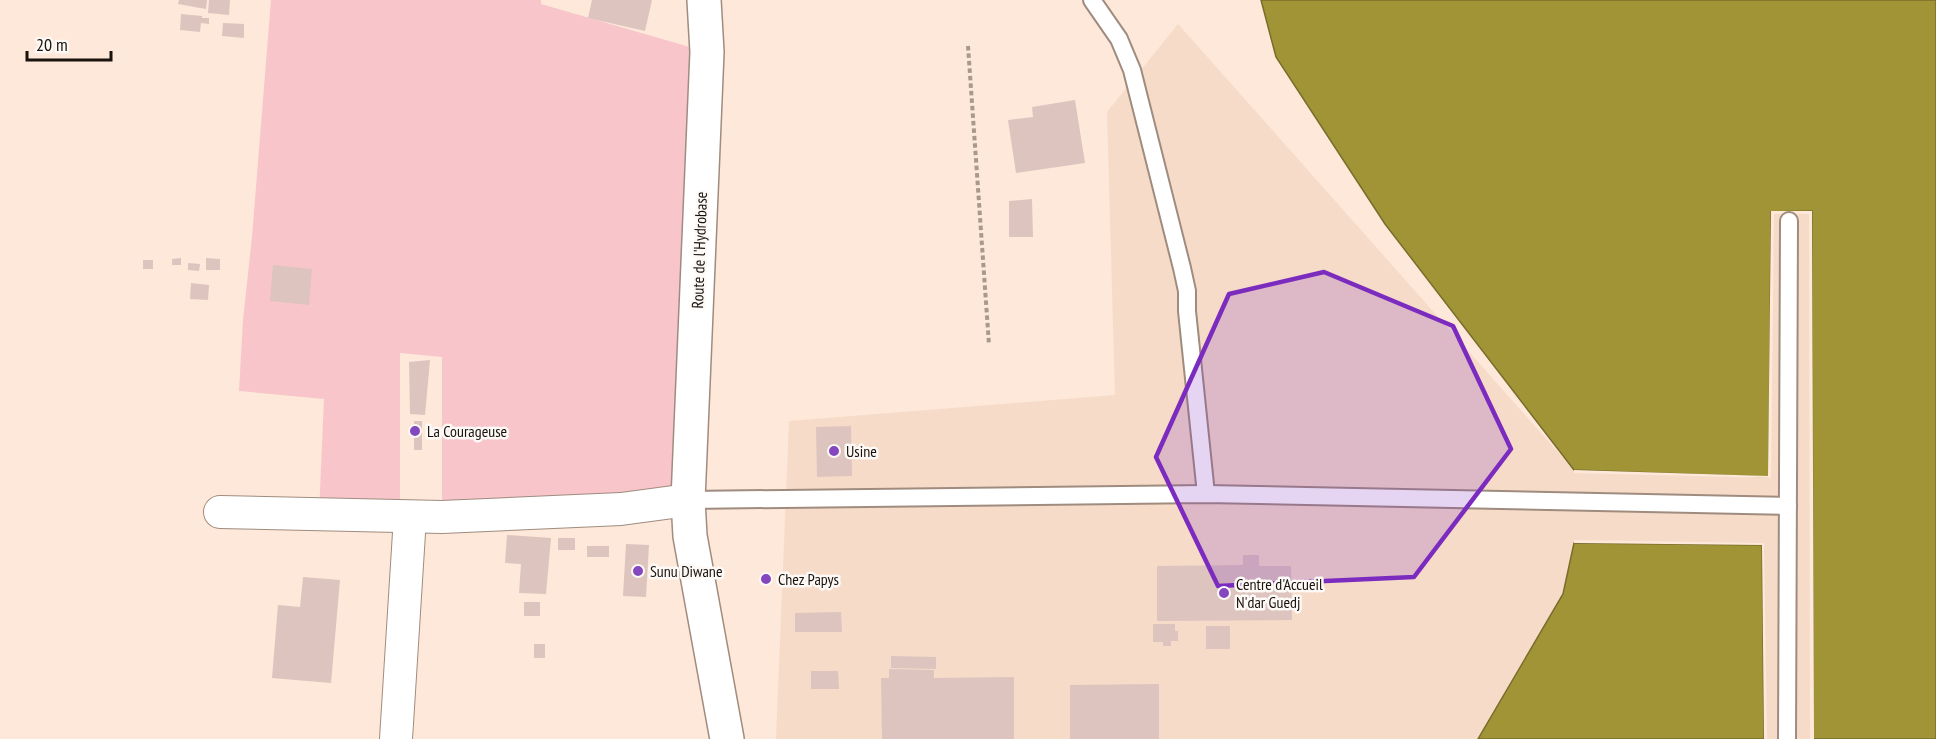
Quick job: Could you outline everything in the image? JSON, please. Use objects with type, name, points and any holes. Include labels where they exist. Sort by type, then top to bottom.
[{"type":"street","name":"Route de l'Hydrobase","points":[[704,0],[707,52],[688,500],[690,536],[728,739]]},
{"type":"street","points":[[220,512],[410,517],[599,511],[688,500]]},
{"type":"street","points":[[396,739],[410,517]]},
{"type":"lane","points":[[1092,0],[1119,39],[1132,70],[1182,268],[1187,291],[1187,311],[1206,494]]},
{"type":"lane","points":[[1787,739],[1789,221]]},
{"type":"lane","points":[[688,500],[1206,494],[1788,506]]},
{"type":"path","points":[[968,46],[989,345]]},
{"type":"highlighted area","points":[[1324,272],[1453,326],[1511,449],[1414,577],[1218,586],[1156,457],[1229,294]]},
{"type":"shaded area","points":[[271,0],[541,0],[541,4],[707,52],[688,500],[442,517],[442,357],[400,353],[400,516],[319,514],[324,399],[239,391],[243,320]]},
{"type":"shaded area","points":[[1261,0],[1936,0],[1936,739],[1813,739],[1812,211],[1771,212],[1769,477],[1574,470],[1385,224],[1276,57]]},
{"type":"shaded area","points":[[1178,24],[1574,470],[1771,211],[1812,211],[1813,739],[1764,739],[1762,545],[1575,543],[1563,594],[1478,739],[776,739],[789,421],[1115,395],[1107,112]]},
{"type":"shaded area","points":[[1574,543],[1762,545],[1764,739],[1478,739],[1563,594]]},
{"type":"pier","points":[[1771,211],[1812,211],[1814,739],[1810,739],[1809,214],[1774,214],[1771,478],[1574,473],[1574,470],[1768,476]]},
{"type":"pier","points":[[1574,540],[1764,543],[1767,739],[1764,739],[1762,545],[1574,543]]},
{"type":"building","points":[[179,0],[207,0],[206,9],[178,4]]},
{"type":"building","points":[[209,0],[230,0],[229,15],[208,13]]},
{"type":"building","points":[[592,0],[652,0],[645,31],[588,18]]},
{"type":"building","points":[[181,14],[209,18],[209,24],[201,23],[200,32],[180,30]]},
{"type":"building","points":[[223,23],[244,24],[244,38],[222,36]]},
{"type":"building","points":[[1075,100],[1085,163],[1016,173],[1008,120],[1033,117],[1032,107]]},
{"type":"building","points":[[1032,199],[1033,237],[1009,237],[1009,201]]},
{"type":"building","points":[[181,258],[181,265],[172,265],[172,259]]},
{"type":"building","points":[[206,258],[220,259],[220,270],[206,270]]},
{"type":"building","points":[[143,260],[153,260],[153,269],[143,269]]},
{"type":"building","points":[[188,263],[200,264],[199,271],[188,270]]},
{"type":"building","points":[[273,265],[312,269],[309,305],[270,301]]},
{"type":"building","points":[[191,283],[209,285],[208,300],[190,299]]},
{"type":"building","points":[[430,360],[425,415],[410,414],[409,362]]},
{"type":"building","points":[[414,421],[422,421],[422,450],[414,450]]},
{"type":"building","name":"Usine","points":[[851,426],[852,476],[817,477],[816,427]]},
{"type":"building","points":[[507,535],[551,538],[546,594],[519,593],[521,564],[505,563]]},
{"type":"building","points":[[558,538],[575,538],[575,550],[558,550]]},
{"type":"building","points":[[626,544],[649,545],[646,597],[623,596]]},
{"type":"building","points":[[587,546],[609,546],[609,557],[587,557]]},
{"type":"building","name":"Centre d'Accueil N'dar Guedj","points":[[1243,555],[1259,555],[1259,566],[1291,566],[1292,620],[1157,621],[1157,566],[1243,565]]},
{"type":"building","points":[[303,577],[340,580],[331,683],[272,678],[278,605],[300,607]]},
{"type":"building","points":[[524,602],[540,602],[540,616],[524,616]]},
{"type":"building","points":[[841,612],[842,632],[795,632],[795,613]]},
{"type":"building","points":[[1153,624],[1175,624],[1178,641],[1171,641],[1171,646],[1163,646],[1163,642],[1153,642]]},
{"type":"building","points":[[1206,626],[1230,626],[1230,649],[1206,649]]},
{"type":"building","points":[[534,644],[545,644],[545,658],[534,658]]},
{"type":"building","points":[[891,656],[936,657],[936,669],[891,668]]},
{"type":"building","points":[[889,669],[934,670],[934,678],[1014,677],[1014,739],[882,739],[881,678],[889,678]]},
{"type":"building","points":[[811,671],[838,671],[839,689],[811,689]]},
{"type":"building","points":[[1159,684],[1159,739],[1070,739],[1070,685]]},
{"type":"place","name":"La Courageuse","points":[[415,431]]},
{"type":"place","name":"Usine","points":[[834,451]]},
{"type":"place","name":"Sunu Diwane","points":[[638,571]]},
{"type":"place","name":"Chez Papys","points":[[766,579]]},
{"type":"place","name":"Centre d'Accueil N'dar Guedj","points":[[1224,593]]}]
